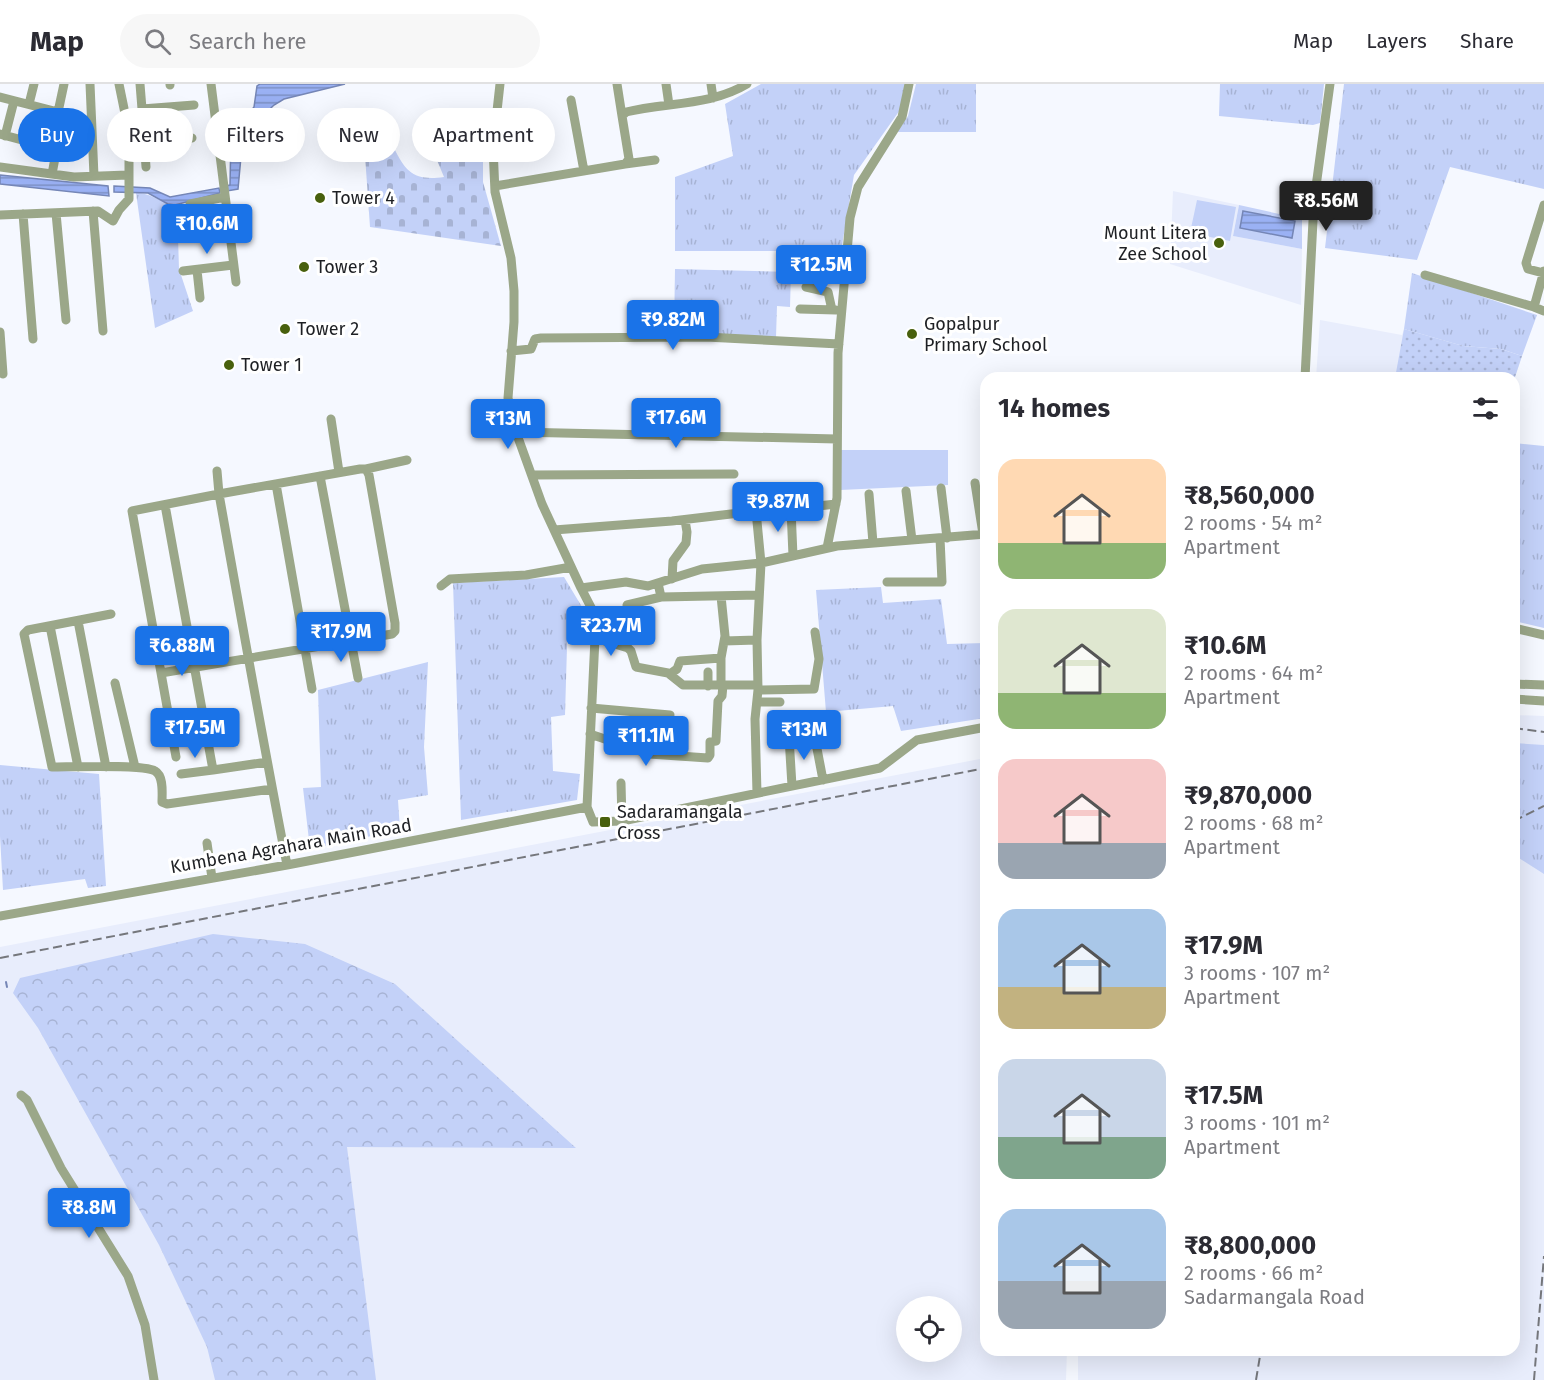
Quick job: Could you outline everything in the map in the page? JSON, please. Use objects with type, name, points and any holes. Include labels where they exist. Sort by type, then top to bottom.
[{"type":"street","points":[[29,104],[34,84]]},
{"type":"street","points":[[0,97],[58,112],[64,84]]},
{"type":"street","points":[[90,84],[94,176]]},
{"type":"street","points":[[0,215],[98,211],[113,220],[118,210],[129,199],[129,133],[119,84]]},
{"type":"street","points":[[140,84],[142,108]]},
{"type":"street","points":[[211,84],[236,282]]},
{"type":"street","points":[[500,84],[493,147],[495,186],[511,258],[514,291],[508,398],[516,432],[531,475],[571,567],[597,617],[587,807],[593,822],[622,820],[880,768],[917,740],[980,728]]},
{"type":"street","points":[[617,84],[629,159],[625,164]]},
{"type":"street","points":[[666,84],[669,105]]},
{"type":"street","points":[[711,84],[713,98]]},
{"type":"street","points":[[622,116],[630,111],[713,98],[735,92],[747,84]]},
{"type":"street","points":[[827,548],[836,504],[839,344],[836,310],[844,274],[850,218],[858,187],[902,117],[909,84]]},
{"type":"street","points":[[1305,372],[1314,201],[1330,84]]},
{"type":"street","points":[[571,100],[584,171]]},
{"type":"street","points":[[14,101],[2,135],[52,148],[56,158],[52,174]]},
{"type":"street","points":[[155,108],[194,105]]},
{"type":"street","points":[[495,186],[655,160]]},
{"type":"street","points":[[146,162],[146,167]]},
{"type":"street","points":[[0,167],[74,177],[128,178]]},
{"type":"street","points":[[190,204],[225,197]]},
{"type":"street","points":[[1534,307],[1544,272],[1528,269],[1526,263],[1544,205]]},
{"type":"street","points":[[93,211],[103,331]]},
{"type":"street","points":[[56,213],[66,320]]},
{"type":"street","points":[[23,214],[33,339]]},
{"type":"street","points":[[183,238],[230,232]]},
{"type":"street","points":[[183,271],[234,265]]},
{"type":"street","points":[[197,270],[200,298]]},
{"type":"street","points":[[805,274],[844,274]]},
{"type":"street","points":[[1425,275],[1544,311]]},
{"type":"street","points":[[806,287],[828,292],[836,310]]},
{"type":"street","points":[[800,309],[836,310]]},
{"type":"street","points":[[0,332],[3,374]]},
{"type":"street","points":[[511,351],[531,349],[535,339],[541,338],[706,337],[839,344]]},
{"type":"street","points":[[331,419],[339,472]]},
{"type":"street","points":[[516,432],[837,439]]},
{"type":"street","points":[[176,757],[132,511],[407,460]]},
{"type":"street","points":[[161,673],[304,650],[392,634],[395,631],[366,468]]},
{"type":"street","points":[[217,471],[219,494],[287,865]]},
{"type":"street","points":[[531,475],[734,474]]},
{"type":"street","points":[[320,476],[358,678]]},
{"type":"street","points":[[975,483],[980,511]]},
{"type":"street","points":[[276,484],[312,689]]},
{"type":"street","points":[[886,582],[942,582],[941,488]]},
{"type":"street","points":[[906,491],[912,540]]},
{"type":"street","points":[[869,494],[873,543]]},
{"type":"street","points":[[554,530],[685,520],[836,504]]},
{"type":"street","points":[[165,505],[213,770]]},
{"type":"street","points":[[791,509],[793,556]]},
{"type":"street","points":[[756,511],[761,563],[757,640],[755,758],[757,793]]},
{"type":"street","points":[[672,579],[673,561],[686,543],[685,520]]},
{"type":"street","points":[[581,588],[626,582],[648,586],[702,569],[761,563],[827,548],[980,534]]},
{"type":"street","points":[[441,586],[450,579],[532,574],[571,567]]},
{"type":"street","points":[[658,583],[662,597]]},
{"type":"street","points":[[627,605],[662,597],[759,595]]},
{"type":"street","points":[[715,688],[724,641],[721,596]]},
{"type":"street","points":[[111,614],[28,630],[24,634],[52,767],[135,767],[155,770],[160,775],[162,802],[167,804],[272,789]]},
{"type":"street","points":[[78,621],[106,767]]},
{"type":"street","points":[[50,626],[78,767]]},
{"type":"street","points":[[1520,629],[1544,635]]},
{"type":"street","points":[[595,639],[628,648],[636,667],[666,672],[683,685],[715,688],[814,689],[819,659],[815,632]]},
{"type":"street","points":[[724,641],[757,640]]},
{"type":"street","points":[[670,674],[677,669],[680,661],[721,658]]},
{"type":"street","points":[[590,734],[649,754],[708,758],[710,742],[716,741],[718,701],[722,696],[715,688],[708,672]]},
{"type":"street","points":[[115,683],[135,767]]},
{"type":"street","points":[[1520,684],[1544,685]]},
{"type":"street","points":[[1520,699],[1544,701]]},
{"type":"street","points":[[757,702],[780,702]]},
{"type":"street","points":[[591,708],[670,715]]},
{"type":"street","points":[[814,734],[823,780]]},
{"type":"street","points":[[789,737],[792,786]]},
{"type":"street","points":[[181,774],[267,762]]},
{"type":"street","points":[[621,783],[622,820]]},
{"type":"street","name":"Kumbena Agrahara Main Road","points":[[1,916],[287,865],[587,807]]},
{"type":"street","points":[[207,843],[212,878]]},
{"type":"street","points":[[21,1095],[27,1100],[61,1168],[128,1276],[145,1325],[154,1380]]},
{"type":"shaded area","name":"Mount Litera Zee School","points":[[1173,191],[1239,205],[1233,236],[1302,249],[1301,305],[1170,264]]},
{"type":"shaded area","points":[[1320,320],[1402,335],[1404,329],[1463,346],[1522,356],[1517,372],[1316,372]]},
{"type":"shaded area","points":[[1520,715],[1544,716],[1544,1380],[1078,1380],[1078,1356],[1520,1356]]},
{"type":"shaded area","points":[[980,759],[980,1356],[1067,1356],[1066,1380],[0,1380],[0,947]]},
{"type":"green space","points":[[761,84],[905,84],[900,110],[854,175],[841,251],[675,251],[675,177],[733,156],[725,104]]},
{"type":"green space","points":[[916,84],[976,84],[976,132],[897,132],[908,116]]},
{"type":"green space","points":[[1220,84],[1324,84],[1320,123],[1313,125],[1219,116]]},
{"type":"green space","points":[[1344,84],[1544,84],[1544,189],[1450,167],[1417,260],[1325,248]]},
{"type":"green space","points":[[400,159],[407,169],[419,176],[444,177],[438,162],[483,162],[483,182],[501,246],[370,227],[365,162],[400,162]]},
{"type":"green space","points":[[136,193],[148,195],[166,203],[177,204],[179,269],[193,311],[155,328]]},
{"type":"green space","points":[[1197,200],[1236,207],[1230,241],[1190,233]]},
{"type":"green space","points":[[1239,205],[1302,219],[1302,249],[1233,236]]},
{"type":"green space","points":[[675,269],[791,272],[790,307],[777,306],[776,337],[674,332]]},
{"type":"green space","points":[[1412,273],[1537,315],[1522,356],[1501,349],[1463,346],[1404,329]]},
{"type":"green space","points":[[1404,329],[1463,346],[1501,349],[1522,356],[1517,372],[1396,372]]},
{"type":"green space","points":[[1520,444],[1544,446],[1544,628],[1520,622]]},
{"type":"green space","points":[[841,450],[948,450],[948,485],[840,490]]},
{"type":"green space","points":[[564,577],[585,612],[568,613],[565,715],[551,717],[553,771],[580,774],[577,800],[461,820],[453,583]]},
{"type":"green space","points":[[881,587],[883,603],[941,599],[947,644],[980,643],[980,719],[901,731],[893,706],[826,712],[816,590]]},
{"type":"green space","points":[[428,662],[424,747],[428,795],[398,800],[400,830],[310,849],[303,788],[321,787],[318,690]]},
{"type":"green space","points":[[1520,743],[1544,745],[1544,874],[1520,859]]},
{"type":"green space","points":[[0,765],[99,774],[106,886],[88,888],[85,879],[3,890]]},
{"type":"green space","points":[[213,934],[305,944],[395,984],[576,1148],[347,1147],[376,1380],[215,1380],[207,1347],[159,1245],[38,1028],[13,993],[20,978]]},
{"type":"water","points":[[260,84],[345,84],[284,99],[271,108],[253,108],[257,86]]},
{"type":"water","points":[[230,162],[240,162],[238,189],[227,191],[226,186],[230,185]]},
{"type":"water","points":[[0,175],[108,186],[109,196],[0,184]]},
{"type":"water","points":[[114,186],[150,188],[170,197],[219,188],[220,193],[175,205],[168,204],[148,193],[114,192]]},
{"type":"water","points":[[1243,211],[1295,221],[1292,238],[1240,228]]},
{"type":"waterway","points":[[6,982],[7,987]]},
{"type":"railway","points":[[1520,729],[1544,732]]},
{"type":"railway","points":[[0,958],[980,769]]},
{"type":"railway","points":[[1520,818],[1544,806]]},
{"type":"railway","points":[[1534,1380],[1544,1256]]},
{"type":"railway","points":[[1256,1380],[1260,1356]]},
{"type":"place","name":"Tower 4","points":[[320,198]]},
{"type":"place","name":"Mount Litera Zee School","points":[[1219,243]]},
{"type":"place","name":"Tower 3","points":[[304,267]]},
{"type":"place","name":"Tower 2","points":[[285,329]]},
{"type":"place","name":"Gopalpur Primary School","points":[[912,334]]},
{"type":"place","name":"Tower 1","points":[[229,365]]},
{"type":"place","name":"Sadaramangala Cross","points":[[605,822]]}]
